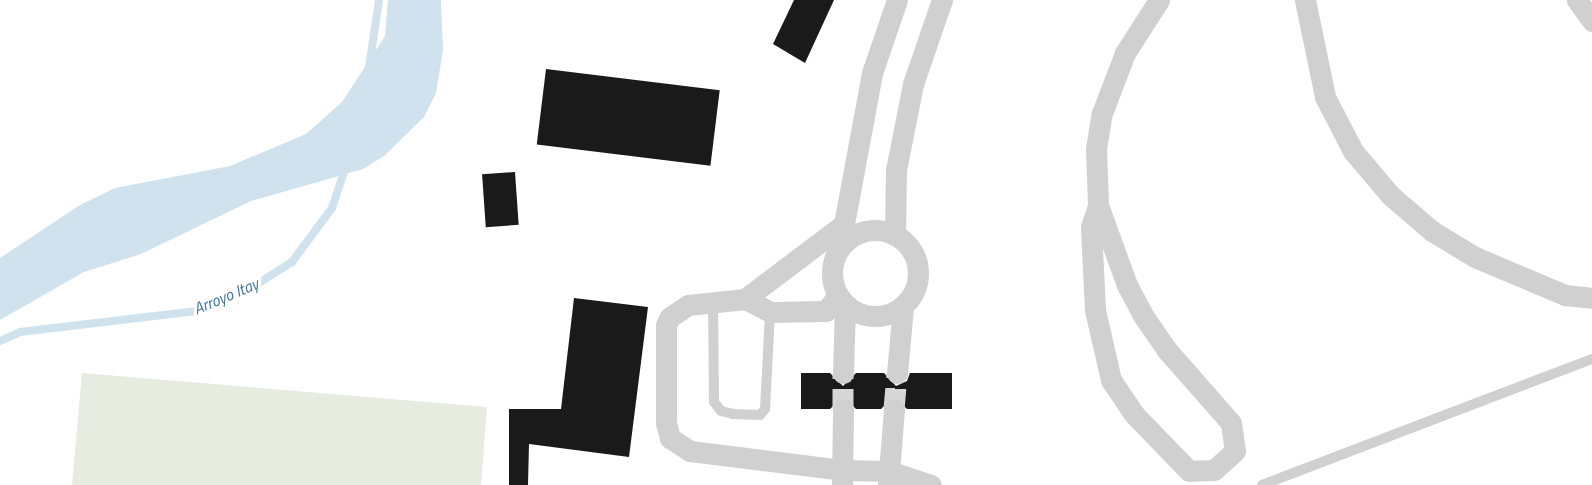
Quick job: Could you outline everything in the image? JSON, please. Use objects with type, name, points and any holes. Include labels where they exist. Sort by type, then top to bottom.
[{"type":"street","points":[[843,373],[842,300],[831,272],[844,224],[872,73],[897,0]]},
{"type":"street","points":[[895,234],[896,170],[913,84],[942,0]]},
{"type":"street","points":[[1098,205],[1091,227],[1090,266],[1099,344],[1111,380],[1175,460],[1189,471],[1214,470],[1234,451],[1231,423],[1166,349],[1144,317],[1127,285],[1098,205],[1096,149],[1108,92],[1141,23],[1159,0]]},
{"type":"street","points":[[1305,0],[1325,97],[1353,151],[1390,195],[1432,231],[1475,257],[1548,285],[1565,296],[1592,298]]},
{"type":"street","points":[[1577,0],[1592,21]]},
{"type":"street","points":[[844,224],[746,299],[682,308],[666,325],[666,423],[676,446],[842,477],[888,478],[931,485]]},
{"type":"street","points":[[839,248],[848,239],[870,229],[895,234],[918,262],[916,286],[903,307],[897,373]]},
{"type":"street","points":[[1548,285],[1592,285]]},
{"type":"street","points":[[746,299],[770,312],[826,311],[842,300]]},
{"type":"street","points":[[842,300],[880,316],[903,307]]},
{"type":"street","points":[[842,477],[843,409]]},
{"type":"street","points":[[888,478],[894,409]]},
{"type":"lane","points":[[713,303],[714,402],[721,411],[733,414],[760,415],[765,410],[770,312]]},
{"type":"lane","points":[[1262,485],[1592,359]]},
{"type":"shaded area","points":[[82,373],[487,407],[481,485],[72,485]]},
{"type":"water","points":[[388,0],[441,0],[443,50],[436,93],[424,117],[384,156],[363,169],[251,201],[141,254],[84,272],[0,320],[0,258],[80,205],[115,188],[230,166],[306,134],[342,102],[385,36]]},
{"type":"building","points":[[794,0],[834,0],[805,63],[773,44]]},
{"type":"building","points":[[546,69],[720,90],[710,166],[537,144]]},
{"type":"building","points":[[515,172],[519,225],[486,227],[482,174]]},
{"type":"building","points":[[574,298],[648,307],[629,457],[529,444],[528,485],[509,485],[509,409],[561,409]]},
{"type":"building","points":[[801,373],[830,373],[843,386],[856,373],[884,373],[896,386],[907,381],[910,373],[952,373],[952,409],[907,409],[894,396],[881,409],[856,409],[843,396],[830,409],[801,409]]},
{"type":"waterway","name":"Arroyo Itay","points":[[369,67],[379,0]]},
{"type":"waterway","name":"Arroyo Itay","points":[[0,341],[20,332],[197,311],[254,286],[292,262],[332,208],[346,166]]},
{"type":"tunnel","points":[[843,373],[843,409]]},
{"type":"tunnel","points":[[894,409],[897,373]]}]
